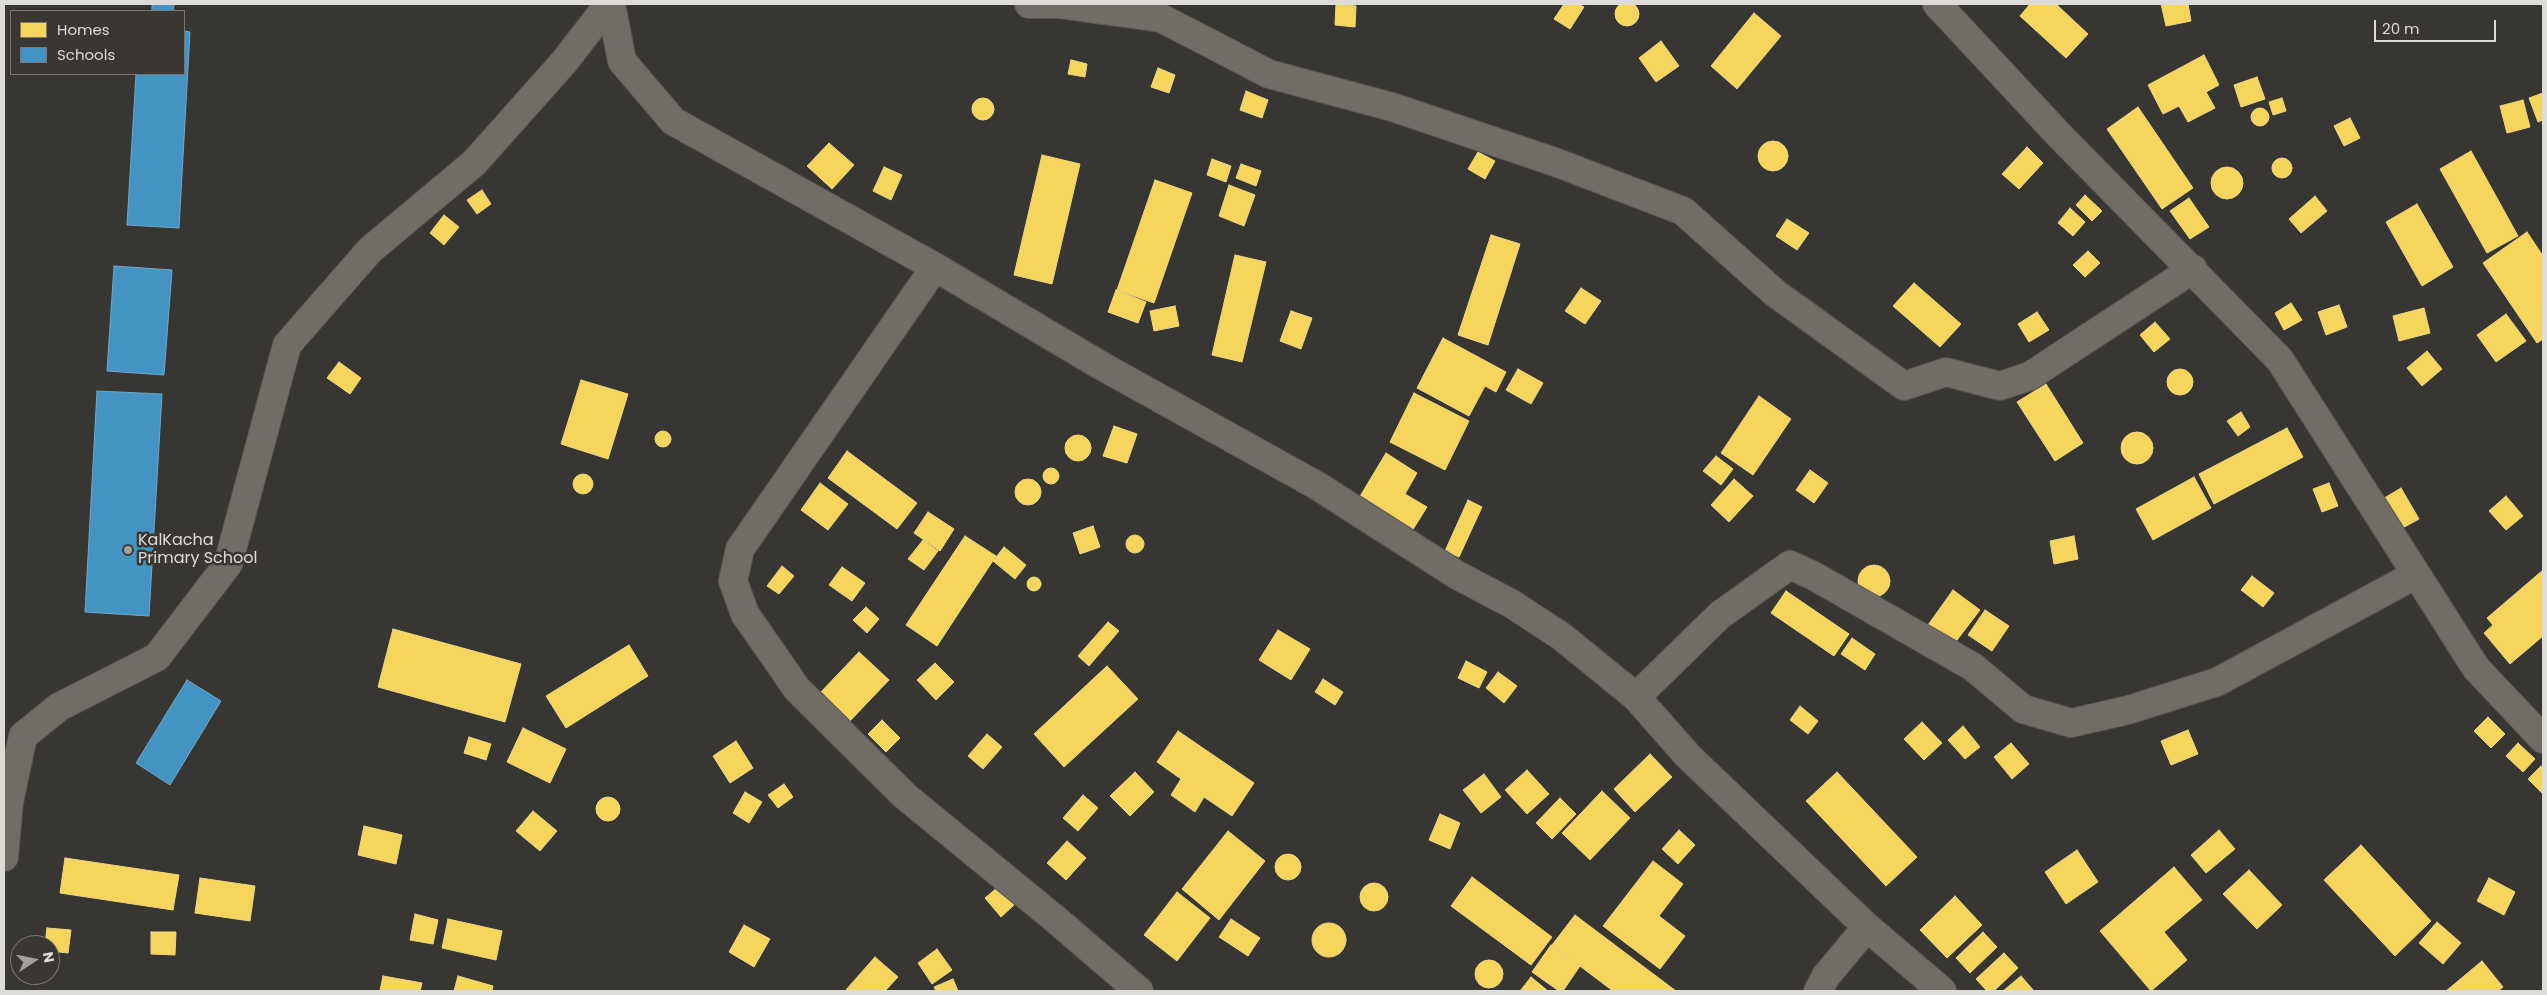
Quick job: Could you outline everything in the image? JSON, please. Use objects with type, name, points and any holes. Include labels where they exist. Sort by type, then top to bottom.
[{"type":"street","points":[[610,4],[622,61],[673,121],[935,267],[1100,365],[1316,484],[1457,575],[1512,604],[1561,636],[1636,697],[1688,756],[1867,927],[1942,991]]},
{"type":"street","points":[[4,857],[8,802],[24,736],[59,706],[157,657],[228,564],[287,346],[370,250],[474,163],[564,62],[610,4]]},
{"type":"street","points":[[1030,4],[1058,4],[1161,18],[1269,74],[1392,107],[1556,162],[1683,211],[1775,293],[1904,386],[1946,372],[2000,386],[2030,376],[2194,269]]},
{"type":"street","points":[[1937,4],[2060,135],[2194,269],[2280,360],[2415,575],[2476,668],[2543,739]]},
{"type":"street","points":[[935,267],[740,549],[733,581],[745,614],[797,689],[905,796],[1054,918],[1138,991]]},
{"type":"street","points":[[1636,697],[1720,615],[1790,565],[1814,576],[1973,666],[2023,709],[2071,723],[2128,710],[2217,682],[2415,575]]},
{"type":"street","points":[[1818,991],[1826,976],[1867,927]]},
{"type":"building: Homes","points":[[1627,2],[1636,5],[1639,14],[1636,23],[1627,26],[1618,23],[1615,14],[1618,5]]},
{"type":"building: Homes","points":[[1336,4],[1356,6],[1355,27],[1335,25]]},
{"type":"building: Homes","points":[[1564,4],[1578,4],[1584,7],[1570,29],[1554,19]]},
{"type":"building: Homes","points":[[2030,4],[2056,4],[2088,34],[2066,58],[2020,16]]},
{"type":"building: Homes","points":[[2161,4],[2188,4],[2191,21],[2166,26]]},
{"type":"building: Homes","points":[[1754,13],[1781,36],[1737,89],[1711,66]]},
{"type":"building: Homes","points":[[1661,41],[1679,66],[1656,82],[1639,58]]},
{"type":"building: Homes","points":[[2204,55],[2219,85],[2206,92],[2215,108],[2188,122],[2179,106],[2163,114],[2148,85]]},
{"type":"building: Homes","points":[[1071,60],[1087,64],[1085,77],[1068,74]]},
{"type":"building: Homes","points":[[1158,68],[1175,75],[1169,93],[1151,87]]},
{"type":"building: Homes","points":[[2257,77],[2265,99],[2241,107],[2234,85]]},
{"type":"building: Homes","points":[[1246,91],[1268,100],[1262,118],[1240,110]]},
{"type":"building: Homes","points":[[2543,93],[2543,120],[2538,122],[2529,98]]},
{"type":"building: Homes","points":[[979,98],[987,98],[994,105],[994,113],[987,120],[979,120],[972,113],[972,105]]},
{"type":"building: Homes","points":[[2282,98],[2286,111],[2273,115],[2269,102]]},
{"type":"building: Homes","points":[[2523,100],[2530,127],[2507,133],[2500,106]]},
{"type":"building: Homes","points":[[2138,107],[2193,188],[2162,209],[2107,129]]},
{"type":"building: Homes","points":[[2256,108],[2264,108],[2269,113],[2267,124],[2256,126],[2251,121],[2251,113]]},
{"type":"building: Homes","points":[[2350,118],[2360,138],[2344,146],[2334,126]]},
{"type":"building: Homes","points":[[1773,141],[1784,145],[1788,156],[1784,167],[1773,171],[1762,167],[1758,156],[1762,145]]},
{"type":"building: Homes","points":[[829,143],[854,165],[832,189],[807,166]]},
{"type":"building: Homes","points":[[2027,147],[2043,163],[2019,189],[2002,174]]},
{"type":"building: Homes","points":[[2471,151],[2518,236],[2487,253],[2440,169]]},
{"type":"building: Homes","points":[[1478,152],[1495,161],[1485,179],[1468,169]]},
{"type":"building: Homes","points":[[1042,155],[1080,164],[1052,284],[1014,275]]},
{"type":"building: Homes","points":[[2278,158],[2286,158],[2292,164],[2292,172],[2286,178],[2278,178],[2272,172],[2272,164]]},
{"type":"building: Homes","points":[[1212,159],[1231,166],[1226,182],[1207,175]]},
{"type":"building: Homes","points":[[1241,164],[1261,171],[1256,186],[1236,178]]},
{"type":"building: Homes","points":[[884,167],[902,175],[891,200],[873,191]]},
{"type":"building: Homes","points":[[2227,167],[2233,168],[2238,172],[2242,177],[2242,189],[2238,194],[2233,198],[2227,199],[2221,198],[2216,194],[2212,189],[2211,183],[2212,177],[2216,172],[2221,168]]},
{"type":"building: Homes","points":[[1155,180],[1192,193],[1154,303],[1117,290]]},
{"type":"building: Homes","points":[[1229,185],[1255,195],[1244,226],[1219,216]]},
{"type":"building: Homes","points":[[482,190],[491,204],[477,214],[467,200]]},
{"type":"building: Homes","points":[[2085,195],[2102,211],[2092,221],[2076,205]]},
{"type":"building: Homes","points":[[2315,196],[2327,211],[2301,233],[2289,219]]},
{"type":"building: Homes","points":[[2189,198],[2209,227],[2190,239],[2170,211]]},
{"type":"building: Homes","points":[[2417,204],[2453,267],[2422,286],[2386,222]]},
{"type":"building: Homes","points":[[2070,208],[2085,222],[2073,236],[2058,223]]},
{"type":"building: Homes","points":[[444,215],[459,227],[444,245],[430,233]]},
{"type":"building: Homes","points":[[1787,219],[1809,233],[1797,250],[1776,236]]},
{"type":"building: Homes","points":[[2527,232],[2543,256],[2543,339],[2537,343],[2483,263]]},
{"type":"building: Homes","points":[[1491,235],[1520,244],[1488,345],[1458,335]]},
{"type":"building: Homes","points":[[2088,251],[2100,263],[2085,277],[2073,265]]},
{"type":"building: Homes","points":[[1235,255],[1266,262],[1242,362],[1212,355]]},
{"type":"building: Homes","points":[[1914,283],[1961,324],[1940,347],[1893,306]]},
{"type":"building: Homes","points":[[1581,288],[1601,301],[1585,324],[1565,311]]},
{"type":"building: Homes","points":[[1116,290],[1146,302],[1138,323],[1108,312]]},
{"type":"building: Homes","points":[[2291,303],[2302,320],[2284,330],[2275,313]]},
{"type":"building: Homes","points":[[2339,305],[2347,327],[2326,335],[2318,312]]},
{"type":"building: Homes","points":[[1175,306],[1179,326],[1154,331],[1150,311]]},
{"type":"building: Homes","points":[[2424,308],[2430,333],[2399,341],[2393,316]]},
{"type":"building: Homes","points":[[1291,311],[1312,318],[1301,349],[1280,341]]},
{"type":"building: Homes","points":[[2037,312],[2049,330],[2029,342],[2018,324]]},
{"type":"building: Homes","points":[[2506,314],[2526,341],[2496,362],[2477,335]]},
{"type":"building: Homes","points":[[2155,322],[2170,339],[2154,352],[2140,335]]},
{"type":"building: Homes","points":[[1443,338],[1506,372],[1496,392],[1485,386],[1469,416],[1417,388]]},
{"type":"building: Homes","points":[[2427,351],[2442,369],[2422,386],[2407,368]]},
{"type":"building: Homes","points":[[339,362],[361,378],[350,394],[327,378]]},
{"type":"building: Homes","points":[[1518,369],[1543,383],[1531,404],[1506,390]]},
{"type":"building: Homes","points":[[2180,369],[2189,373],[2193,382],[2189,391],[2180,395],[2171,391],[2167,382],[2171,373]]},
{"type":"building: Homes","points":[[581,380],[628,394],[608,459],[561,444]]},
{"type":"building: Homes","points":[[2046,384],[2083,443],[2055,461],[2017,402]]},
{"type":"building: Homes","points":[[1414,393],[1469,421],[1445,470],[1390,442]]},
{"type":"building: Homes","points":[[1759,396],[1791,419],[1753,475],[1721,453]]},
{"type":"building: Homes","points":[[2241,412],[2250,427],[2238,436],[2227,421]]},
{"type":"building: Homes","points":[[1114,426],[1137,434],[1127,463],[1103,456]]},
{"type":"building: Homes","points":[[2287,428],[2303,457],[2214,504],[2199,474]]},
{"type":"building: Homes","points":[[660,431],[666,431],[671,436],[669,445],[660,447],[655,442],[655,436]]},
{"type":"building: Homes","points":[[2137,432],[2143,433],[2148,437],[2152,442],[2152,454],[2148,459],[2143,463],[2137,464],[2131,463],[2126,459],[2122,454],[2121,448],[2122,442],[2126,437],[2131,433]]},
{"type":"building: Homes","points":[[1078,435],[1087,439],[1091,448],[1087,457],[1078,461],[1069,457],[1065,448],[1069,439]]},
{"type":"building: Homes","points":[[847,451],[917,503],[897,529],[828,478]]},
{"type":"building: Homes","points":[[1386,453],[1417,473],[1405,494],[1427,507],[1412,531],[1359,498]]},
{"type":"building: Homes","points":[[1716,456],[1733,469],[1721,485],[1703,471]]},
{"type":"building: Homes","points":[[1048,468],[1054,468],[1059,473],[1057,482],[1048,484],[1043,479],[1043,473]]},
{"type":"building: Homes","points":[[1810,470],[1828,483],[1814,503],[1796,490]]},
{"type":"building: Homes","points":[[583,474],[590,477],[593,484],[590,491],[583,494],[576,491],[573,484],[576,477]]},
{"type":"building: Homes","points":[[2194,477],[2211,508],[2153,540],[2136,509]]},
{"type":"building: Homes","points":[[1028,479],[1037,483],[1041,492],[1037,501],[1028,505],[1019,501],[1015,492],[1019,483]]},
{"type":"building: Homes","points":[[1734,479],[1753,496],[1729,522],[1711,505]]},
{"type":"building: Homes","points":[[820,483],[848,504],[828,530],[801,510]]},
{"type":"building: Homes","points":[[2329,483],[2338,506],[2322,512],[2313,489]]},
{"type":"building: Homes","points":[[2401,488],[2419,519],[2399,530],[2381,500]]},
{"type":"building: Homes","points":[[2506,496],[2523,516],[2506,530],[2489,511]]},
{"type":"building: Homes","points":[[1468,500],[1482,507],[1459,557],[1445,551]]},
{"type":"building: Homes","points":[[928,512],[954,529],[940,551],[914,533]]},
{"type":"building: Homes","points":[[1093,526],[1100,547],[1080,554],[1073,533]]},
{"type":"building: Homes","points":[[1135,535],[1141,538],[1144,544],[1141,550],[1135,553],[1129,550],[1126,544],[1129,538]]},
{"type":"building: Homes","points":[[965,536],[996,556],[937,646],[906,625]]},
{"type":"building: Homes","points":[[2074,536],[2078,559],[2054,564],[2050,541]]},
{"type":"building: Homes","points":[[923,540],[938,551],[924,570],[908,559]]},
{"type":"building: Homes","points":[[1004,547],[1026,565],[1015,579],[993,561]]},
{"type":"building: Homes","points":[[1874,565],[1880,566],[1885,570],[1889,575],[1889,587],[1885,592],[1880,596],[1874,597],[1868,596],[1863,592],[1859,587],[1858,581],[1859,575],[1863,570],[1868,566]]},
{"type":"building: Homes","points":[[782,566],[794,576],[779,594],[767,586]]},
{"type":"building: Homes","points":[[842,567],[865,583],[852,601],[829,585]]},
{"type":"building: Homes","points":[[2543,570],[2543,636],[2510,664],[2484,633],[2493,625],[2487,618]]},
{"type":"building: Homes","points":[[2252,576],[2274,593],[2263,607],[2241,590]]},
{"type":"building: Homes","points":[[1031,577],[1037,577],[1041,584],[1037,591],[1031,591],[1027,587],[1027,581]]},
{"type":"building: Homes","points":[[1953,590],[1980,610],[1954,644],[1928,625]]},
{"type":"building: Homes","points":[[1786,591],[1849,634],[1834,656],[1771,613]]},
{"type":"building: Homes","points":[[866,607],[879,619],[867,633],[853,620]]},
{"type":"building: Homes","points":[[1985,610],[2009,626],[1992,651],[1968,635]]},
{"type":"building: Homes","points":[[1108,622],[1119,631],[1089,666],[1078,656]]},
{"type":"building: Homes","points":[[393,629],[521,664],[505,722],[378,687]]},
{"type":"building: Homes","points":[[1278,630],[1310,649],[1291,680],[1259,660]]},
{"type":"building: Homes","points":[[1852,638],[1875,654],[1865,670],[1841,654]]},
{"type":"building: Homes","points":[[629,645],[648,676],[566,728],[546,696]]},
{"type":"building: Homes","points":[[859,652],[889,680],[849,722],[820,693]]},
{"type":"building: Homes","points":[[1466,661],[1487,672],[1479,688],[1458,678]]},
{"type":"building: Homes","points":[[935,663],[954,682],[936,700],[917,680]]},
{"type":"building: Homes","points":[[1107,666],[1138,699],[1064,767],[1034,734]]},
{"type":"building: Homes","points":[[1498,672],[1517,686],[1504,703],[1486,688]]},
{"type":"building: Homes","points":[[1323,679],[1343,692],[1335,705],[1315,692]]},
{"type":"building: Homes","points":[[1800,706],[1818,721],[1808,734],[1790,720]]},
{"type":"building: Homes","points":[[2488,717],[2505,734],[2491,748],[2474,731]]},
{"type":"building: Homes","points":[[882,720],[900,738],[886,752],[868,734]]},
{"type":"building: Homes","points":[[1922,722],[1942,743],[1924,760],[1904,739]]},
{"type":"building: Homes","points":[[1963,726],[1980,747],[1965,759],[1948,740]]},
{"type":"building: Homes","points":[[523,728],[566,749],[550,783],[507,762]]},
{"type":"building: Homes","points":[[2188,730],[2198,754],[2171,765],[2161,741]]},
{"type":"building: Homes","points":[[1178,731],[1254,783],[1232,816],[1204,797],[1195,812],[1171,795],[1181,779],[1157,762]]},
{"type":"building: Homes","points":[[987,734],[1002,747],[983,769],[968,756]]},
{"type":"building: Homes","points":[[469,737],[491,744],[486,760],[464,753]]},
{"type":"building: Homes","points":[[736,741],[753,768],[730,783],[713,756]]},
{"type":"building: Homes","points":[[2011,743],[2029,764],[2012,779],[1994,757]]},
{"type":"building: Homes","points":[[2518,743],[2535,759],[2523,772],[2506,756]]},
{"type":"building: Homes","points":[[1650,754],[1672,777],[1635,812],[1614,789]]},
{"type":"building: Homes","points":[[2541,766],[2543,769],[2542,793],[2528,779]]},
{"type":"building: Homes","points":[[1527,770],[1549,794],[1527,814],[1505,790]]},
{"type":"building: Homes","points":[[1135,772],[1154,792],[1130,816],[1110,796]]},
{"type":"building: Homes","points":[[1837,772],[1917,857],[1886,886],[1806,801]]},
{"type":"building: Homes","points":[[1484,774],[1501,797],[1481,813],[1463,790]]},
{"type":"building: Homes","points":[[784,784],[793,797],[778,808],[768,795]]},
{"type":"building: Homes","points":[[1602,791],[1630,818],[1590,860],[1562,833]]},
{"type":"building: Homes","points":[[745,792],[762,802],[749,823],[733,813]]},
{"type":"building: Homes","points":[[1083,795],[1098,808],[1078,831],[1063,818]]},
{"type":"building: Homes","points":[[608,797],[613,798],[619,804],[619,814],[613,820],[608,821],[603,820],[597,814],[596,809],[597,804],[603,798]]},
{"type":"building: Homes","points":[[1560,798],[1576,814],[1552,839],[1536,823]]},
{"type":"building: Homes","points":[[533,811],[557,831],[540,851],[516,831]]},
{"type":"building: Homes","points":[[1440,814],[1460,823],[1450,849],[1429,840]]},
{"type":"building: Homes","points":[[364,826],[402,835],[396,864],[358,855]]},
{"type":"building: Homes","points":[[1679,830],[1695,845],[1678,864],[1662,849]]},
{"type":"building: Homes","points":[[2219,830],[2235,849],[2206,873],[2191,855]]},
{"type":"building: Homes","points":[[1228,831],[1265,861],[1219,920],[1182,889]]},
{"type":"building: Homes","points":[[1067,841],[1086,858],[1066,880],[1047,863]]},
{"type":"building: Homes","points":[[2361,845],[2431,921],[2395,956],[2324,880]]},
{"type":"building: Homes","points":[[2077,850],[2098,882],[2066,904],[2045,872]]},
{"type":"building: Homes","points":[[1288,854],[1297,858],[1301,867],[1297,876],[1288,880],[1279,876],[1275,867],[1279,858]]},
{"type":"building: Homes","points":[[65,858],[179,875],[173,910],[60,893]]},
{"type":"building: Homes","points":[[1653,861],[1683,884],[1659,916],[1685,936],[1660,969],[1603,926]]},
{"type":"building: Homes","points":[[2174,867],[2202,900],[2164,932],[2187,960],[2151,991],[2100,931]]},
{"type":"building: Homes","points":[[2249,870],[2282,905],[2257,929],[2223,894]]},
{"type":"building: Homes","points":[[1472,877],[1552,937],[1531,965],[1451,906]]},
{"type":"building: Homes","points":[[200,878],[255,886],[250,921],[195,913]]},
{"type":"building: Homes","points":[[2489,878],[2515,892],[2504,915],[2477,901]]},
{"type":"building: Homes","points":[[1374,883],[1384,887],[1388,897],[1384,907],[1374,911],[1364,907],[1360,897],[1364,887]]},
{"type":"building: Homes","points":[[998,887],[1014,905],[1001,917],[985,898]]},
{"type":"building: Homes","points":[[1177,892],[1210,918],[1177,961],[1144,935]]},
{"type":"building: Homes","points":[[1955,896],[1982,925],[1947,958],[1920,930]]},
{"type":"building: Homes","points":[[415,914],[438,920],[433,944],[410,940]]},
{"type":"building: Homes","points":[[1575,915],[1676,991],[1613,991],[1552,945]]},
{"type":"building: Homes","points":[[448,919],[502,931],[496,960],[442,948]]},
{"type":"building: Homes","points":[[1231,919],[1260,938],[1248,956],[1219,937]]},
{"type":"building: Homes","points":[[2437,922],[2461,943],[2443,964],[2419,943]]},
{"type":"building: Homes","points":[[1329,923],[1341,928],[1346,940],[1341,952],[1329,957],[1317,952],[1312,940],[1317,928]]},
{"type":"building: Homes","points":[[744,925],[770,939],[754,967],[729,952]]},
{"type":"building: Homes","points":[[47,928],[71,930],[68,953],[60,952],[60,935],[46,935]]},
{"type":"building: Homes","points":[[151,932],[176,932],[175,955],[151,954]]},
{"type":"building: Homes","points":[[1983,932],[1997,947],[1970,973],[1956,958]]},
{"type":"building: Homes","points":[[1551,945],[1580,966],[1563,991],[1559,991],[1532,972]]},
{"type":"building: Homes","points":[[937,949],[952,970],[932,984],[918,963]]},
{"type":"building: Homes","points":[[2004,953],[2018,968],[1994,991],[1987,991],[1976,979]]},
{"type":"building: Homes","points":[[875,957],[898,977],[885,991],[845,991]]},
{"type":"building: Homes","points":[[1489,960],[1499,964],[1503,974],[1499,984],[1489,988],[1479,984],[1475,974],[1479,964]]},
{"type":"building: Homes","points":[[2482,961],[2503,987],[2498,991],[2446,991]]},
{"type":"building: Homes","points":[[383,976],[422,983],[420,991],[380,991]]},
{"type":"building: Homes","points":[[458,976],[493,986],[492,991],[454,991]]},
{"type":"building: Homes","points":[[2021,976],[2034,991],[2003,991]]},
{"type":"building: Homes","points":[[1531,977],[1548,991],[1520,991]]},
{"type":"building: Homes","points":[[953,979],[958,991],[936,991],[934,987]]},
{"type":"building: Schools","points":[[152,4],[174,4],[173,10],[152,10]]},
{"type":"building: Schools","points":[[185,31],[190,32],[179,228],[127,225],[136,75],[185,75]]},
{"type":"building: Schools","points":[[114,266],[172,270],[164,375],[107,371]]},
{"type":"building: Schools","points":[[97,391],[162,394],[149,616],[85,612]]},
{"type":"building: Schools","points":[[187,680],[221,701],[170,785],[136,763]]},
{"type":"place","name":"KalKacha Primary School","points":[[128,550]]}]
